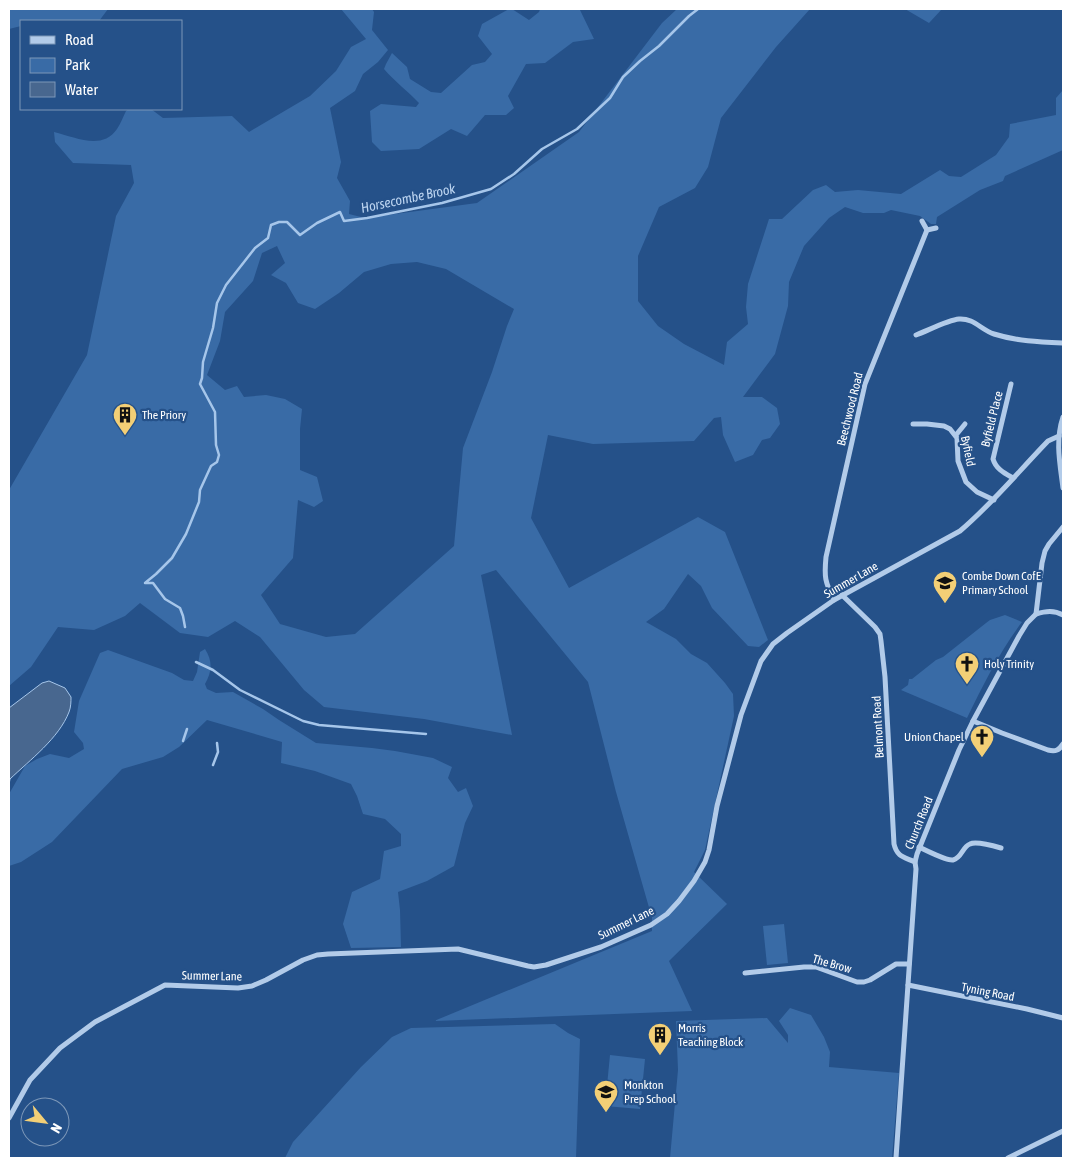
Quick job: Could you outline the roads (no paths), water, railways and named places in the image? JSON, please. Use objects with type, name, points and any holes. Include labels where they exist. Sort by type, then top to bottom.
[{"type":"street","points":[[922,221],[927,230],[936,228]]},
{"type":"street","name":"Beechwood Road","points":[[834,600],[826,585],[824,574],[826,557],[865,384],[927,230]]},
{"type":"street","points":[[916,335],[959,319],[977,324],[987,332],[996,335],[1063,343]]},
{"type":"street","name":"Byfield Place","points":[[1011,384],[993,459],[998,469],[1013,478]]},
{"type":"street","points":[[1063,417],[1059,436],[1063,488]]},
{"type":"street","name":"Byfield","points":[[913,424],[944,426],[950,429],[958,438],[958,461],[966,482],[977,492],[994,500]]},
{"type":"street","points":[[956,435],[965,424]]},
{"type":"street","name":"Summer Lane","points":[[9,1118],[30,1080],[60,1048],[95,1022],[165,985],[238,988],[252,986],[303,960],[317,955],[351,952],[458,949],[534,967],[546,965],[601,947],[651,925],[679,901],[694,881],[707,856],[717,806],[741,715],[761,661],[773,644],[842,595],[960,531],[994,500],[1048,441],[1059,436]]},
{"type":"street","points":[[1063,527],[1049,544],[1043,557],[1036,614],[1052,611],[1063,615]]},
{"type":"street","name":"Belmont Road","points":[[842,595],[876,627],[880,634],[885,677],[894,844],[899,855],[915,862]]},
{"type":"street","name":"Church Road","points":[[896,1158],[915,862],[919,848],[973,721],[1019,636],[1027,623],[1036,614]]},
{"type":"street","points":[[973,721],[1054,752],[1059,750],[1063,744]]},
{"type":"street","points":[[919,848],[949,860],[955,860],[960,856],[965,847],[974,843],[1001,848]]},
{"type":"street","name":"The Brow","points":[[745,973],[804,966],[816,968],[857,982],[864,982],[896,964],[909,964]]},
{"type":"street","name":"Tyning Road","points":[[908,985],[1063,1018]]},
{"type":"street","points":[[1008,1158],[1063,1131]]},
{"type":"water","points":[[49,681],[65,688],[71,697],[69,712],[51,740],[10,779],[9,785],[9,708],[42,683]]},
{"type":"waterway","name":"Horsecombe Brook","points":[[185,627],[180,608],[165,599],[153,583],[145,583],[172,558],[186,534],[199,502],[200,490],[211,466],[217,462],[219,455],[216,445],[215,412],[200,384],[203,362],[213,328],[217,303],[226,285],[255,248],[268,238],[271,225],[287,222],[300,235],[317,223],[340,212],[344,221],[367,218],[442,203],[491,189],[514,174],[542,149],[577,129],[610,98],[623,77],[698,9]]},
{"type":"waterway","points":[[196,662],[213,670],[240,690],[303,721],[319,725],[426,734]]},
{"type":"waterway","points":[[183,741],[187,729]]},
{"type":"waterway","points":[[213,765],[218,752],[217,743]]},
{"type":"place","name":"The Priory","points":[[125,436]]},
{"type":"place","name":"Combe Down CofE Primary School","points":[[945,604]]},
{"type":"place","name":"Holy Trinity","points":[[967,685]]},
{"type":"place","name":"Union Chapel","points":[[982,758]]},
{"type":"place","name":"Morris Teaching Block","points":[[660,1056]]},
{"type":"place","name":"Monkton Prep School","points":[[606,1113]]}]
